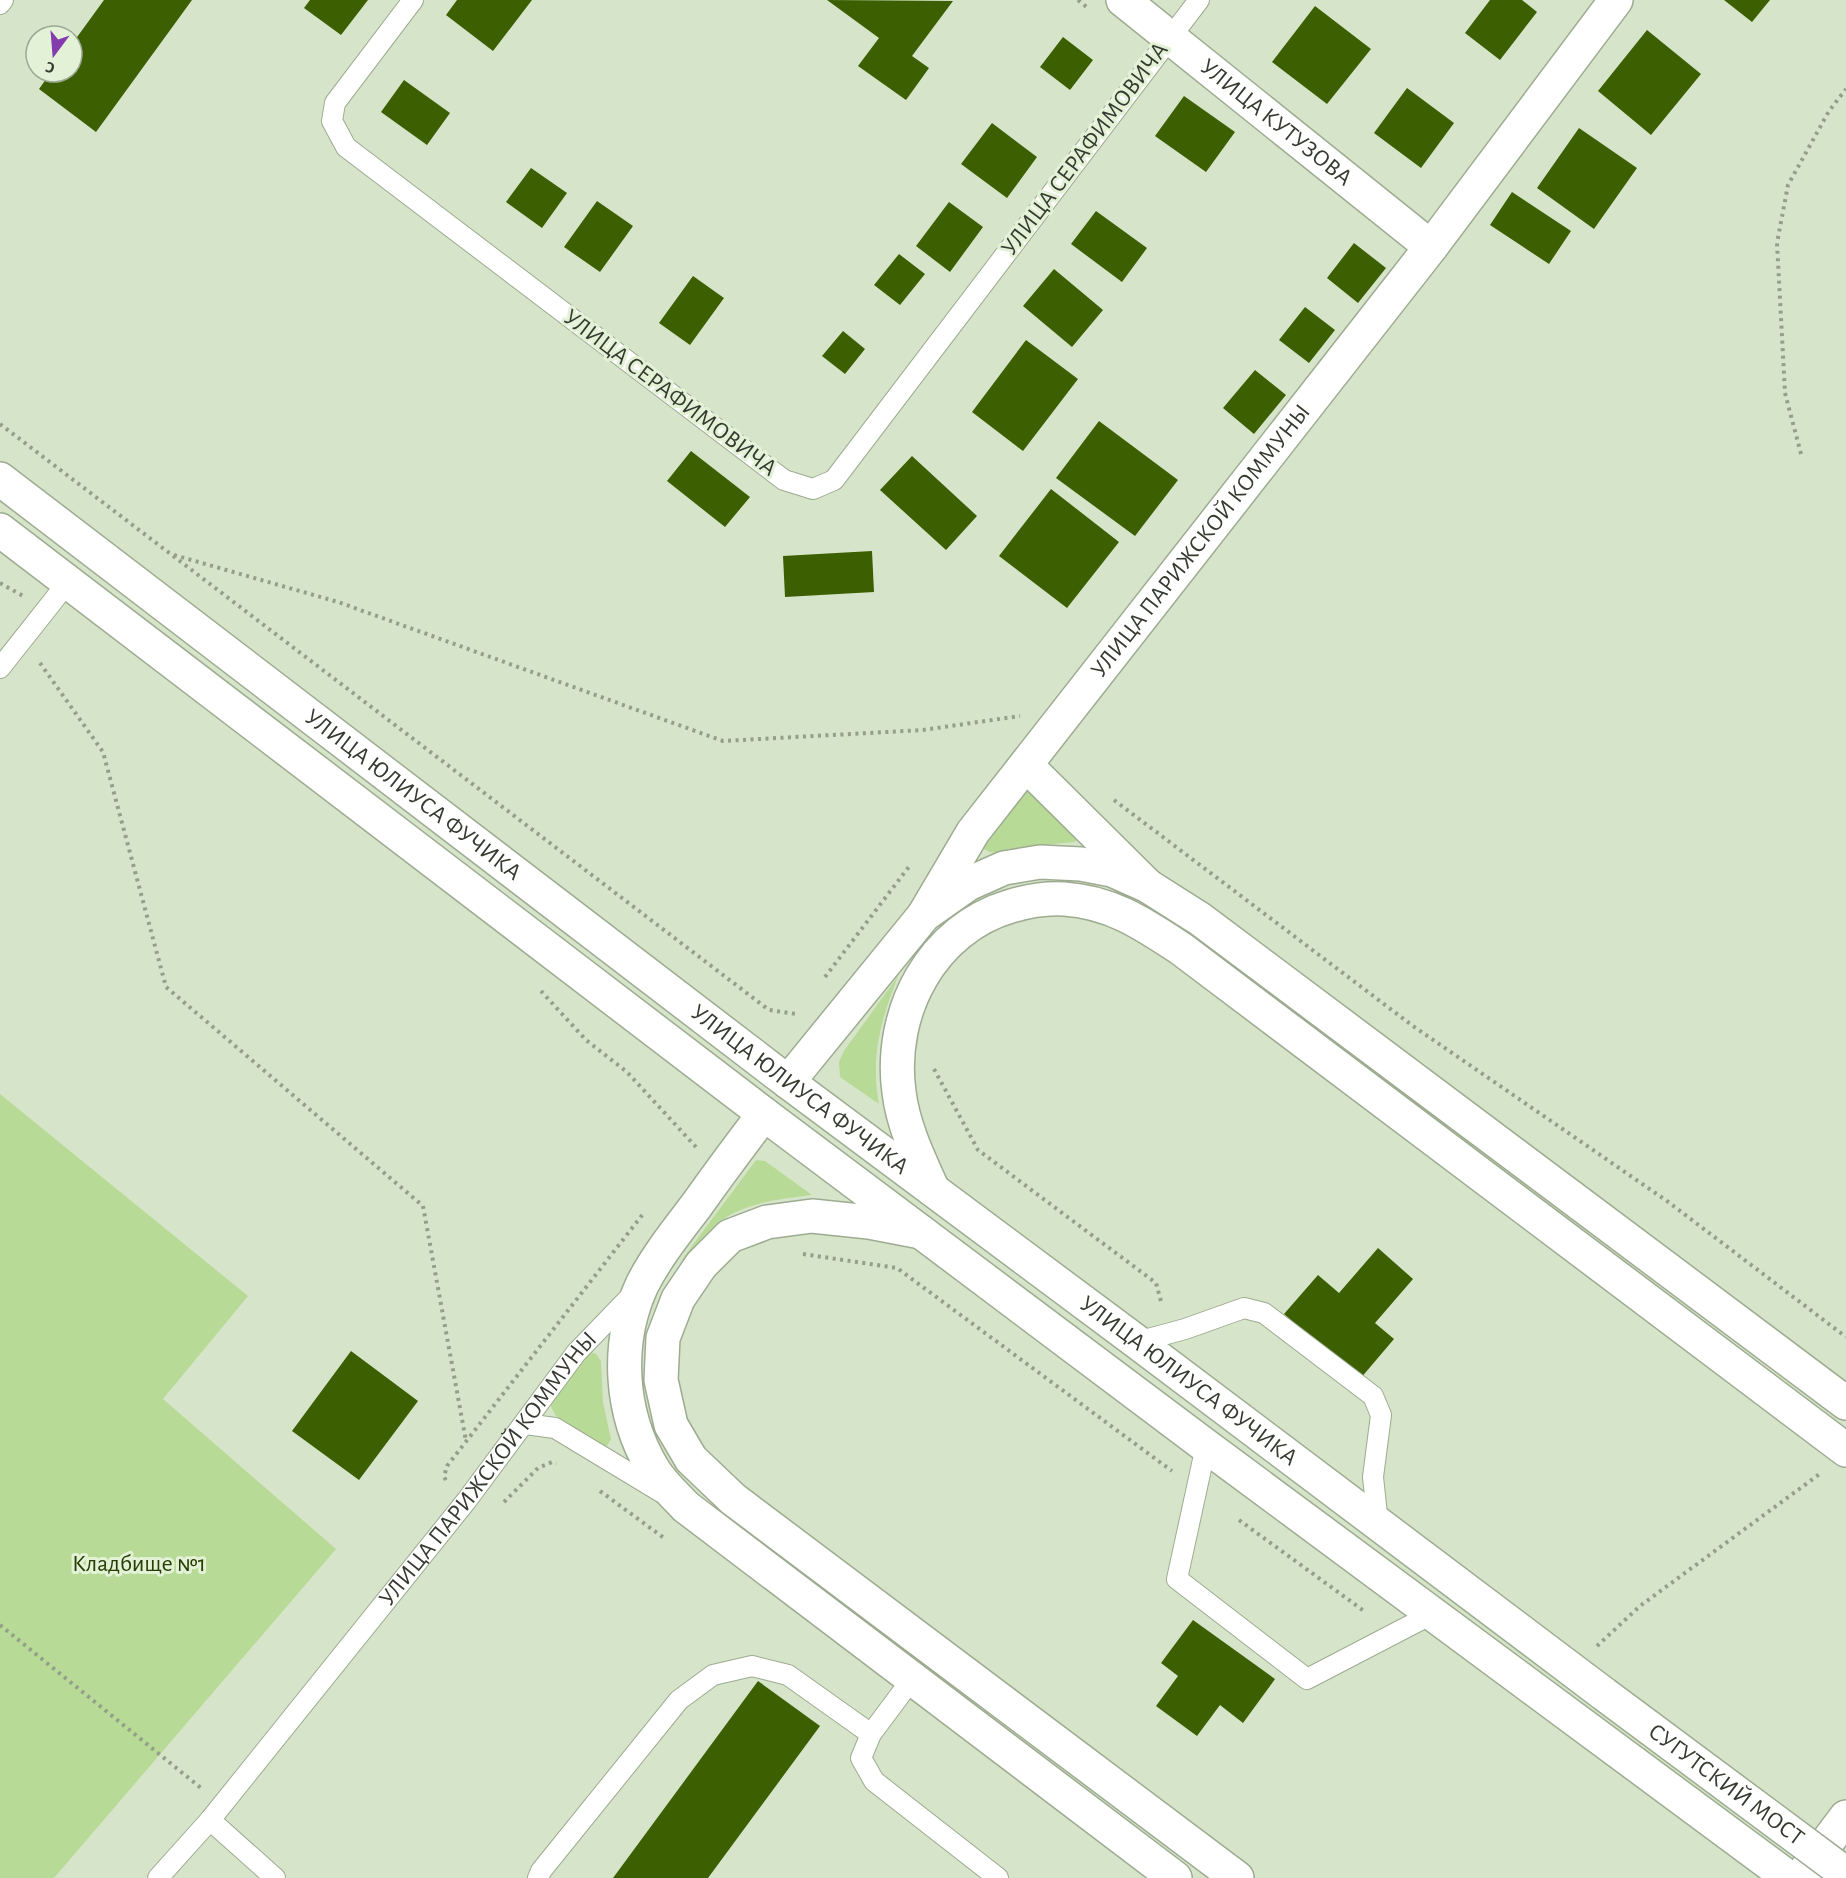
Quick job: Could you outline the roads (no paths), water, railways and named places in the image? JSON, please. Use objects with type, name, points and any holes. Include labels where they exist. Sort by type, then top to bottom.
[{"type":"main road","name":"УЛИЦА КУТУЗОВА","points":[[1123,0],[1431,246]]},
{"type":"main road","name":"УЛИЦА ПАРИЖСКОЙ КОММУНЫ","points":[[788,1082],[924,915],[973,832],[1431,246],[1616,0]]},
{"type":"main road","name":"УЛИЦА ЮЛИУСА ФУЧИКА","points":[[0,479],[788,1082],[1604,1694]]},
{"type":"main road","name":"УЛИЦА ЮЛИУСА ФУЧИКА","points":[[0,530],[764,1114],[1582,1725]]},
{"type":"main road","points":[[1026,765],[1148,886]]},
{"type":"main road","points":[[924,915],[968,884],[1004,868],[1040,862],[1081,864],[1112,870],[1148,886],[1210,926],[1846,1402]]},
{"type":"main road","points":[[933,1190],[913,1145],[898,1083],[897,1053],[901,1026],[911,996],[924,970],[943,947],[968,926],[994,911],[1030,901],[1064,899],[1101,906],[1136,919],[1180,948],[1838,1458]]},
{"type":"main road","name":"УЛИЦА ПАРИЖСКОЙ КОММУНЫ","points":[[643,1285],[670,1241],[764,1114]]},
{"type":"main road","points":[[921,1232],[869,1222],[812,1216],[767,1222],[730,1236],[701,1266],[678,1299],[663,1338],[660,1380],[671,1425],[691,1459],[733,1499],[1237,1878]]},
{"type":"main road","points":[[643,1285],[629,1323],[624,1358],[627,1403],[637,1437],[654,1471],[686,1508],[1175,1878]]},
{"type":"main road","points":[[912,1679],[933,1650]]},
{"type":"main road","name":"СУГУТСКИЙ МОСТ","points":[[1604,1694],[1845,1876]]},
{"type":"main road","name":"СУГУТСКИЙ МОСТ","points":[[1582,1725],[1789,1878]]},
{"type":"main road","points":[[1800,1878],[1846,1817]]},
{"type":"lane","points":[[0,4],[3,0]]},
{"type":"lane","name":"УЛИЦА СЕРАФИМОВИЧА","points":[[413,0],[335,104],[332,121],[346,147],[784,480],[813,489],[834,480],[1199,0]]},
{"type":"lane","points":[[0,668],[68,582]]},
{"type":"lane","name":"УЛИЦА ПАРИЖСКОЙ КОММУНЫ","points":[[158,1878],[216,1813],[467,1500],[576,1353],[643,1285]]},
{"type":"lane","points":[[1137,1342],[1185,1329],[1244,1308],[1264,1313],[1373,1396],[1381,1415],[1373,1478],[1378,1524]]},
{"type":"lane","points":[[525,1424],[555,1428],[686,1508]]},
{"type":"lane","points":[[1206,1446],[1177,1579],[1307,1679],[1432,1614]]},
{"type":"lane","points":[[538,1878],[541,1871],[679,1700],[713,1675],[752,1666],[788,1675],[871,1734]]},
{"type":"lane","points":[[912,1679],[871,1734],[861,1758],[874,1781],[998,1878]]},
{"type":"lane","points":[[216,1813],[275,1878]]},
{"type":"park label","name":"Кладбище №1","points":[[139,1564]]}]
